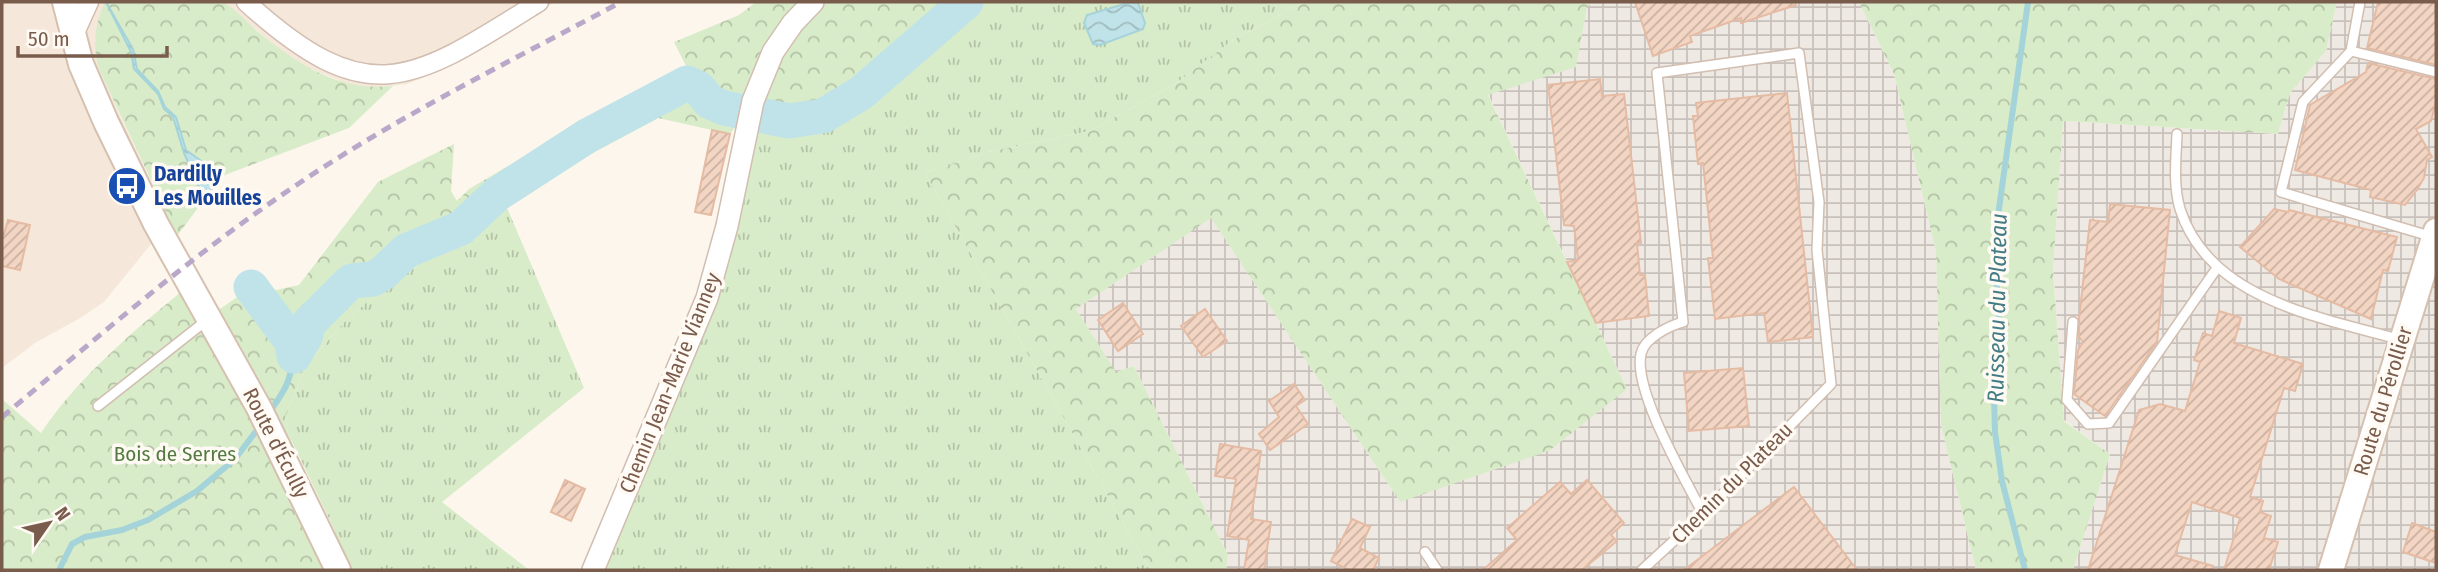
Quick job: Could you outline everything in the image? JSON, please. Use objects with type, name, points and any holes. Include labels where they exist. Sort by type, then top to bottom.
[{"type":"main road","points":[[65,2],[74,35]]},
{"type":"main road","name":"Route d'Écully","points":[[74,35],[81,64],[156,224],[259,408],[338,570]]},
{"type":"main road","name":"Route du Pérollier","points":[[2330,570],[2435,235]]},
{"type":"street","points":[[74,35],[89,2]]},
{"type":"street","points":[[246,2],[323,60],[356,73],[373,76],[409,73],[444,58],[538,2]]},
{"type":"street","name":"Chemin Jean-Marie Vianney","points":[[593,570],[707,298],[717,266],[753,101],[773,52],[793,23],[813,2]]},
{"type":"lane","points":[[2360,2],[2351,51],[2303,102],[2281,192],[2435,235]]},
{"type":"lane","points":[[2351,51],[2436,72]]},
{"type":"lane","name":"Chemin du Plateau","points":[[1642,570],[1703,514],[1831,384],[1817,250],[1819,202],[1799,53],[1657,73],[1683,323],[1647,342],[1641,351],[1642,384],[1703,514]]},
{"type":"lane","points":[[2177,134],[2176,184],[2180,208],[2193,241],[2217,268],[2273,302],[2402,341]]},
{"type":"lane","points":[[2073,322],[2067,400],[2088,424],[2109,423],[2217,268]]},
{"type":"lane","points":[[98,406],[209,318]]},
{"type":"lane","points":[[1425,552],[1437,570]]},
{"type":"shaded area","points":[[2,2],[105,2],[95,40],[99,69],[185,256],[171,267],[151,244],[104,302],[35,343],[2,368]]},
{"type":"shaded area","points":[[222,2],[555,2],[494,41],[437,72],[407,84],[377,88],[350,85],[311,69],[287,55]]},
{"type":"shaded area","points":[[1593,2],[1859,2],[1894,74],[1936,252],[1941,425],[1976,570],[1226,570],[1228,555],[1134,366],[1116,373],[1076,309],[1211,217],[1400,502],[1627,389],[1488,94],[1575,67],[1587,7]]},
{"type":"shaded area","points":[[2337,2],[2436,2],[2436,570],[2073,570],[2110,454],[2064,420],[2053,266],[2063,121],[2278,134],[2290,93],[2326,51]]},
{"type":"green space","points":[[105,2],[224,3],[272,43],[320,73],[354,85],[393,86],[349,128],[222,176],[177,236],[99,69],[96,35]]},
{"type":"green space","name":"Bois de Serres","points":[[756,2],[966,2],[868,89],[836,111],[795,121],[774,120],[746,113],[730,134],[658,118],[504,201],[470,237],[442,249],[385,287],[348,318],[309,362],[285,415],[288,433],[347,570],[2,570],[2,399],[41,433],[56,411],[93,370],[134,331],[197,279],[217,311],[259,282],[267,292],[299,285],[378,182],[454,144],[451,191],[457,201],[469,189],[518,160],[662,85],[679,84],[686,80],[694,82],[674,42],[739,15]]},
{"type":"green space","points":[[966,2],[1304,2],[1233,40],[1175,84],[1090,131],[988,152],[925,173],[1150,570],[594,570],[727,226],[761,119],[799,121],[836,109],[861,93]]},
{"type":"green space","points":[[1304,2],[1593,2],[1587,7],[1576,67],[1488,95],[1627,389],[1549,451],[1400,502],[1211,218],[1076,309],[1116,372],[1134,366],[1228,555],[1226,570],[1150,570],[925,173],[988,152],[1090,131],[1175,84],[1233,40]]},
{"type":"green space","points":[[1859,2],[2337,2],[2326,51],[2290,93],[2278,134],[2063,121],[2053,270],[2064,421],[2110,454],[2073,570],[1976,570],[1941,425],[1936,252],[1894,74]]},
{"type":"green space","points":[[504,201],[584,388],[442,502],[529,570],[348,570],[334,529],[288,433],[285,415],[309,362],[348,318],[385,287],[442,249],[470,237]]},
{"type":"water","points":[[106,2],[133,49],[137,69],[158,91],[165,107],[176,117],[186,150],[222,176],[204,199],[184,153],[173,117],[164,109],[158,94],[134,69],[131,52]]},
{"type":"water","points":[[1131,2],[1138,3],[1145,23],[1143,29],[1100,45],[1093,44],[1084,23],[1087,15]]},
{"type":"water","points":[[815,106],[827,106],[842,116],[828,127],[810,129],[810,110]]},
{"type":"building","points":[[1635,2],[1795,2],[1796,5],[1741,23],[1741,18],[1690,36],[1692,42],[1653,56]]},
{"type":"building","points":[[2378,2],[2436,2],[2436,65],[2367,48]]},
{"type":"building","points":[[2368,63],[2436,79],[2436,102],[2431,121],[2416,129],[2432,157],[2427,160],[2424,178],[2405,205],[2370,197],[2371,190],[2295,170],[2310,105],[2366,72]]},
{"type":"building","points":[[1600,79],[1602,96],[1624,94],[1641,243],[1637,243],[1640,275],[1645,275],[1649,316],[1596,323],[1567,262],[1578,260],[1574,226],[1564,225],[1548,85]]},
{"type":"building","points":[[1787,93],[1813,337],[1768,342],[1764,313],[1715,319],[1708,258],[1713,258],[1703,163],[1698,164],[1693,116],[1698,116],[1696,103]]},
{"type":"building","points":[[712,130],[730,134],[711,215],[695,212]]},
{"type":"building","points":[[2110,204],[2170,210],[2157,342],[2105,416],[2074,394],[2078,350],[2083,342],[2079,337],[2079,319],[2090,220],[2108,222]]},
{"type":"building","points":[[2274,209],[2289,210],[2397,237],[2388,271],[2383,270],[2371,319],[2279,279],[2240,247]]},
{"type":"building","points":[[8,220],[30,225],[20,270],[2,266],[2,233],[4,234]]},
{"type":"building","points":[[1123,303],[1143,334],[1118,351],[1098,320]]},
{"type":"building","points":[[1205,309],[1227,341],[1203,357],[1181,326]]},
{"type":"building","points":[[2219,311],[2241,318],[2234,343],[2303,364],[2295,391],[2284,388],[2250,497],[2263,501],[2260,512],[2271,516],[2264,538],[2278,542],[2269,570],[2224,570],[2240,518],[2192,502],[2175,555],[2213,566],[2212,570],[2088,570],[2139,410],[2160,404],[2185,411],[2200,362],[2194,360],[2203,333],[2212,336]]},
{"type":"building","points":[[1743,368],[1749,426],[1689,431],[1684,373]]},
{"type":"building","points":[[1294,384],[1305,400],[1296,406],[1308,424],[1270,450],[1259,434],[1279,417],[1269,401]]},
{"type":"building","points":[[1220,444],[1261,451],[1251,519],[1271,522],[1264,570],[1244,570],[1249,540],[1227,536],[1236,479],[1215,476]]},
{"type":"building","points":[[565,480],[585,489],[571,521],[551,512]]},
{"type":"building","points":[[1587,480],[1624,523],[1611,535],[1617,541],[1582,570],[1483,570],[1517,540],[1507,528],[1560,482],[1571,494]]},
{"type":"building","points":[[1794,487],[1857,570],[1684,570],[1754,517]]},
{"type":"building","points":[[1352,519],[1370,527],[1360,548],[1379,558],[1373,570],[1349,570],[1331,561]]},
{"type":"building","points":[[2412,523],[2436,532],[2436,563],[2403,552]]},
{"type":"waterway","points":[[294,356],[305,337],[309,323],[352,281],[373,279],[406,251],[461,228],[496,195],[587,136],[687,83],[698,88],[710,102],[724,108],[789,121],[823,116],[861,93],[966,2]]},
{"type":"waterway","name":"Ruisseau du Plateau","points":[[2025,570],[2002,481],[1995,432],[1993,360],[2000,331],[1994,244],[2028,2]]},
{"type":"waterway","points":[[251,287],[292,342],[294,356]]},
{"type":"waterway","points":[[268,414],[286,387],[294,356]]},
{"type":"waterway","points":[[59,570],[72,544],[85,537],[122,530],[148,520],[197,491],[235,459],[260,426]]},
{"type":"railway","points":[[2,417],[184,267],[298,184],[417,111],[621,2]]},
{"type":"place","name":"Dardilly Les Mouilles","points":[[127,186]]}]
